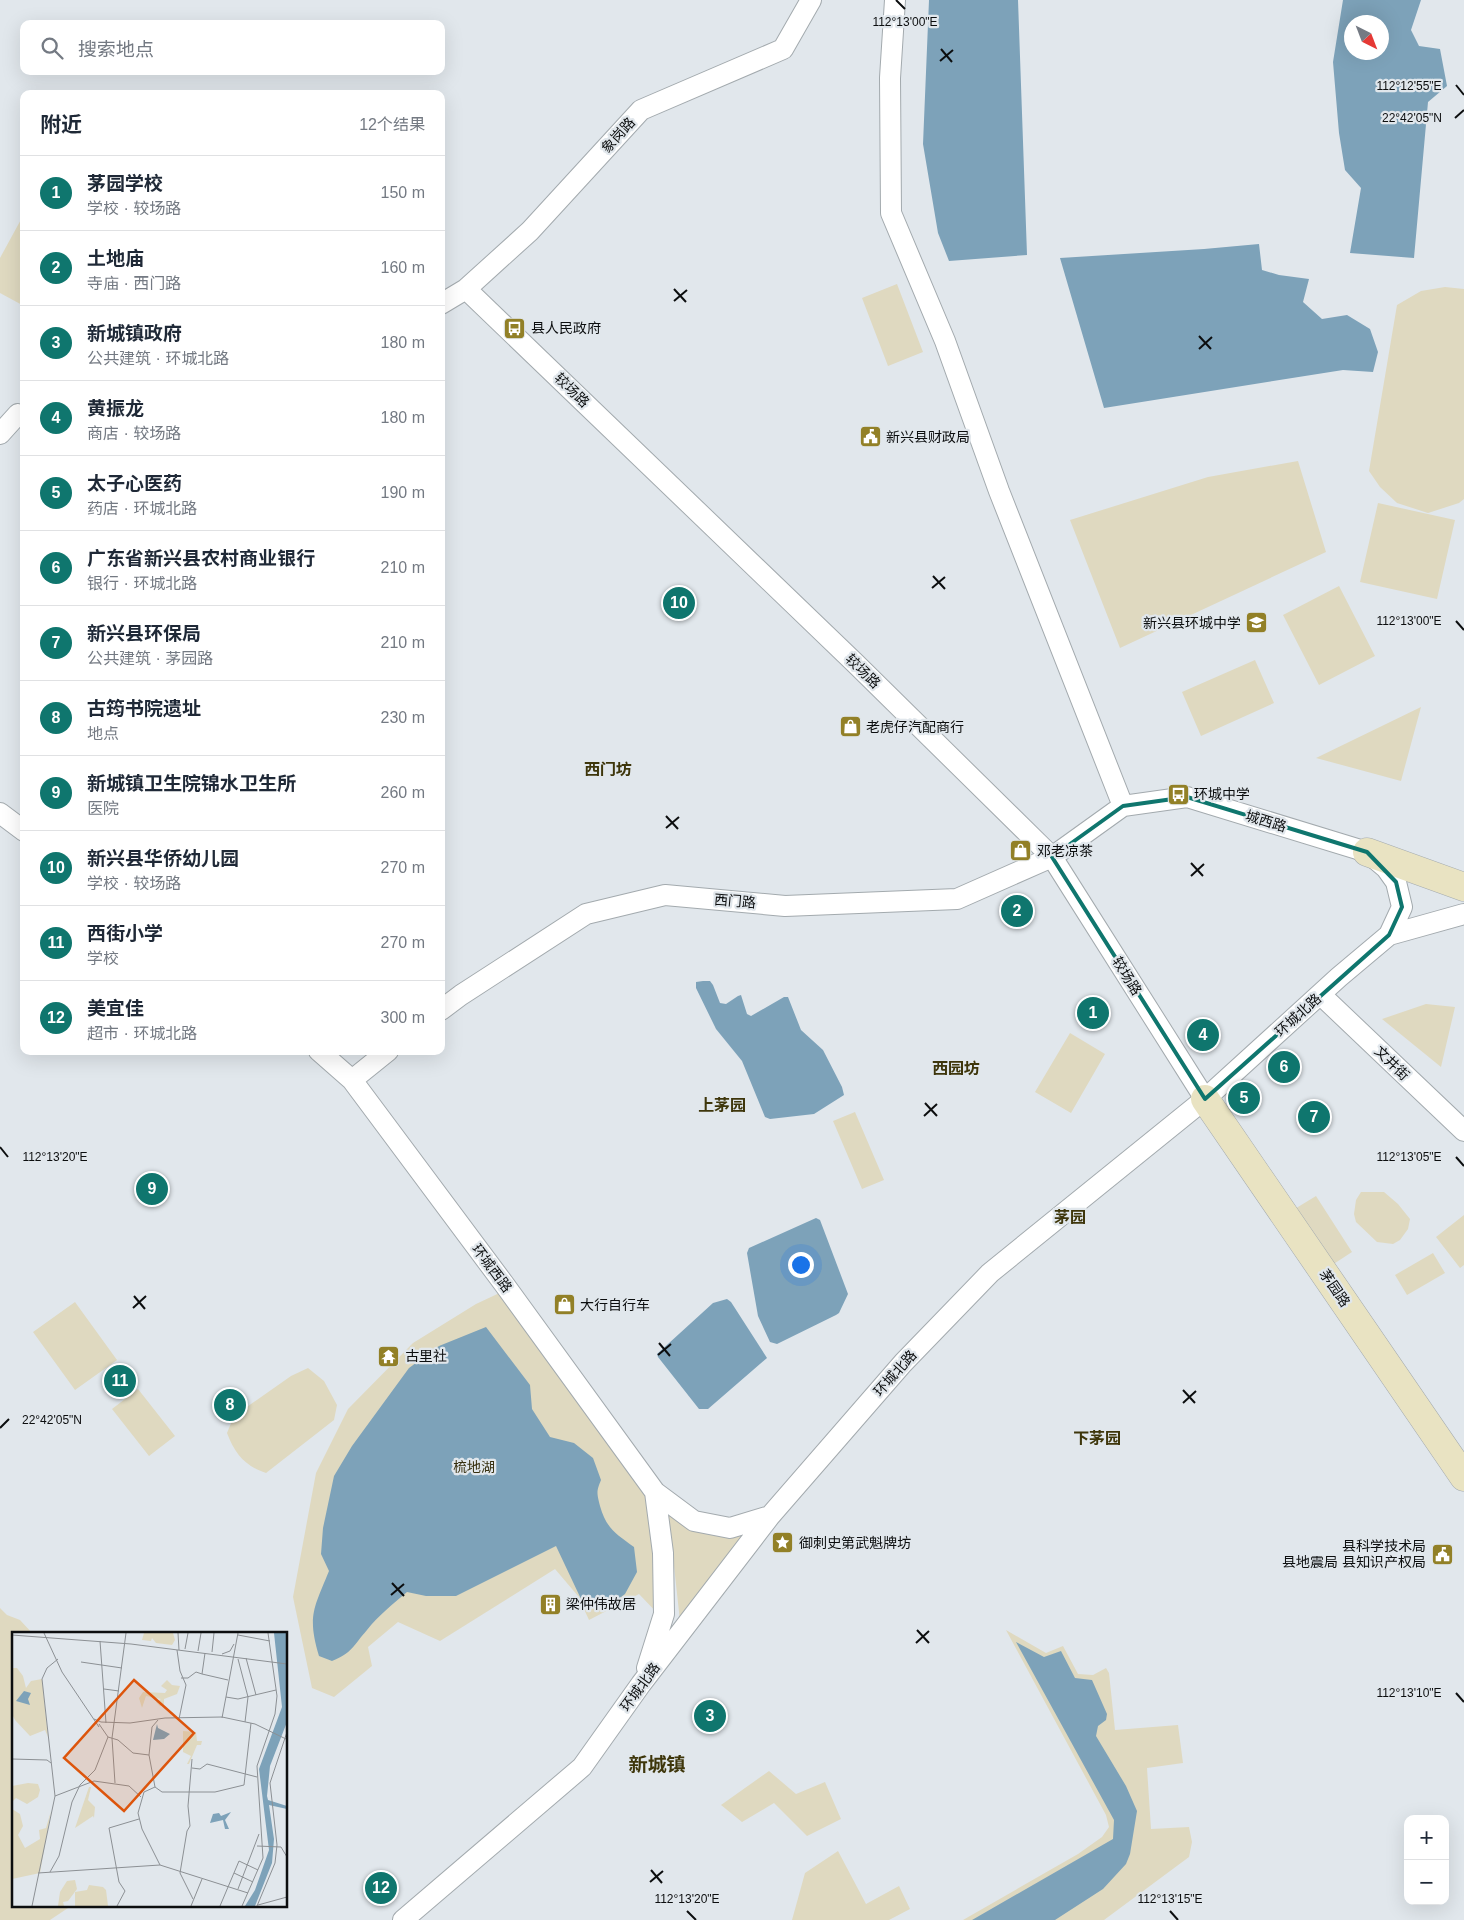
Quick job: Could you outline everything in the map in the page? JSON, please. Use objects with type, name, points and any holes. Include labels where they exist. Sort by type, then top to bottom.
[{"type":"street","name":"象岗路","points":[[445,302],[466,289],[530,231],[641,110],[784,49],[811,0]]},
{"type":"street","points":[[895,0],[890,78],[890,214],[945,341],[999,491],[1123,806]]},
{"type":"street","name":"较场路","points":[[466,289],[855,663],[1052,857],[1205,1099]]},
{"type":"street","points":[[0,434],[14,414]]},
{"type":"street","name":"城西路","points":[[1052,857],[1123,806],[1187,797],[1367,852],[1438,860],[1464,866]]},
{"type":"street","points":[[0,814],[20,828]]},
{"type":"street","points":[[1367,852],[1464,887]]},
{"type":"street","points":[[1367,852],[1386,868],[1396,882],[1402,907],[1389,935]]},
{"type":"street","name":"西门路","points":[[445,1007],[586,914],[665,895],[785,906],[957,899],[1052,857]]},
{"type":"street","name":"环城北路","points":[[403,1920],[582,1767],[641,1684],[770,1516],[902,1363],[990,1273],[1205,1099],[1389,935],[1464,914]]},
{"type":"street","name":"文井街","points":[[1321,995],[1464,1131]]},
{"type":"street","name":"环城西路","points":[[324,1055],[352,1080],[504,1284],[655,1492],[694,1521],[730,1528],[770,1516]]},
{"type":"street","points":[[352,1080],[383,1055]]},
{"type":"street","name":"茅园路","points":[[1205,1099],[1464,1477]]},
{"type":"street","name":"环城西路","points":[[641,1684],[664,1614],[663,1553],[655,1492]]},
{"type":"highlighted area","points":[[1187,797],[1367,852],[1396,882],[1402,907],[1389,935],[1205,1099],[1052,857],[1123,806]]},
{"type":"green space","points":[[20,221],[20,304],[0,293],[0,258]]},
{"type":"green space","points":[[897,284],[923,352],[888,366],[862,298]]},
{"type":"green space","points":[[1445,287],[1464,289],[1464,499],[1459,503],[1428,513],[1397,503],[1380,487],[1369,471],[1397,305],[1421,291]]},
{"type":"green space","points":[[1298,461],[1326,552],[1120,648],[1070,520],[1208,477]]},
{"type":"green space","points":[[1378,503],[1455,520],[1437,599],[1360,582]]},
{"type":"green space","points":[[1339,586],[1375,656],[1319,685],[1283,615]]},
{"type":"green space","points":[[1255,660],[1274,703],[1201,736],[1182,692]]},
{"type":"green space","points":[[1421,707],[1401,781],[1316,758]]},
{"type":"green space","points":[[1426,1004],[1455,1007],[1441,1067],[1382,1019]]},
{"type":"green space","points":[[1070,1033],[1105,1054],[1071,1113],[1035,1092]]},
{"type":"green space","points":[[855,1112],[884,1180],[862,1189],[833,1121]]},
{"type":"green space","points":[[1361,1192],[1384,1192],[1398,1204],[1410,1219],[1408,1229],[1400,1240],[1393,1244],[1377,1242],[1356,1222],[1354,1214],[1356,1200]]},
{"type":"green space","points":[[1316,1196],[1352,1252],[1329,1267],[1293,1210]]},
{"type":"green space","points":[[1464,1215],[1464,1265],[1460,1268],[1436,1237]]},
{"type":"green space","points":[[1433,1253],[1445,1273],[1407,1295],[1395,1275]]},
{"type":"green space","name":"梳地湖","points":[[508,1289],[655,1492],[660,1616],[639,1594],[589,1620],[578,1596],[555,1569],[440,1641],[398,1622],[368,1647],[372,1666],[334,1697],[312,1688],[293,1597],[316,1473],[348,1409],[413,1343],[476,1304]]},
{"type":"green space","points":[[75,1302],[117,1360],[75,1390],[33,1332]]},
{"type":"green space","points":[[308,1368],[324,1381],[337,1405],[334,1420],[266,1473],[252,1467],[237,1453],[227,1433],[234,1416],[291,1376]]},
{"type":"green space","points":[[138,1389],[175,1436],[149,1456],[112,1409]]},
{"type":"green space","points":[[668,1511],[697,1531],[706,1534],[724,1535],[750,1531],[681,1630]]},
{"type":"green space","points":[[0,1608],[7,1615],[20,1620],[31,1632],[12,1632],[12,1908],[68,1908],[50,1920],[0,1920]]},
{"type":"green space","points":[[1006,1630],[1046,1653],[1063,1646],[1078,1674],[1093,1675],[1106,1668],[1109,1673],[1115,1730],[1178,1725],[1183,1763],[1147,1768],[1151,1829],[1189,1827],[1192,1842],[1189,1857],[1104,1920],[963,1920],[1078,1854],[1102,1837],[1109,1827],[1106,1815]]},
{"type":"green space","points":[[769,1771],[796,1794],[825,1782],[841,1819],[807,1836],[774,1803],[742,1822],[721,1805]]},
{"type":"green space","points":[[838,1851],[866,1904],[899,1886],[910,1909],[889,1920],[792,1920],[805,1873]]},
{"type":"water","points":[[929,0],[1018,0],[1027,255],[949,261],[938,233],[923,144]]},
{"type":"water","points":[[1343,0],[1421,0],[1411,30],[1419,46],[1440,49],[1447,86],[1428,102],[1414,258],[1350,253],[1361,188],[1345,170],[1339,133],[1333,62]]},
{"type":"water","points":[[1259,244],[1262,270],[1279,275],[1309,279],[1303,302],[1322,319],[1347,315],[1370,329],[1378,352],[1373,372],[1343,370],[1104,408],[1060,258]]},
{"type":"water","points":[[710,981],[720,1003],[726,1004],[741,995],[747,1014],[751,1016],[784,997],[788,997],[801,1030],[823,1050],[842,1087],[844,1095],[814,1114],[770,1119],[765,1117],[742,1061],[716,1029],[696,988],[696,982]]},
{"type":"water","points":[[816,1218],[820,1220],[848,1294],[839,1313],[836,1315],[777,1344],[770,1342],[758,1316],[747,1253],[749,1248]]},
{"type":"water","points":[[727,1299],[731,1302],[767,1358],[708,1409],[699,1409],[657,1354],[713,1303]]},
{"type":"water","name":"梳地湖","points":[[486,1327],[530,1385],[532,1409],[550,1437],[574,1443],[593,1458],[601,1480],[598,1493],[602,1514],[612,1530],[634,1547],[637,1572],[625,1594],[609,1606],[581,1599],[556,1546],[456,1596],[426,1596],[407,1592],[376,1620],[344,1655],[332,1661],[319,1656],[313,1631],[313,1621],[316,1604],[329,1571],[321,1554],[323,1528],[334,1476],[352,1446],[409,1368],[439,1346]]},
{"type":"water","points":[[1016,1642],[1044,1657],[1061,1651],[1075,1678],[1092,1680],[1107,1714],[1106,1720],[1098,1726],[1096,1736],[1126,1786],[1137,1811],[1130,1854],[1126,1864],[1103,1889],[1055,1920],[972,1920],[1113,1839],[1114,1820]]},
{"type":"place","name":"县人民政府","points":[[515,328]]},
{"type":"place","name":"新兴县财政局","points":[[870,437]]},
{"type":"place","name":"新兴县华侨幼儿园","points":[[679,603]]},
{"type":"place","name":"新兴县环城中学","points":[[1257,623]]},
{"type":"place","name":"老虎仔汽配商行","points":[[850,727]]},
{"type":"place","name":"环城中学","points":[[1178,794]]},
{"type":"place","name":"邓老凉茶","points":[[1021,851]]},
{"type":"place","name":"土地庙","points":[[1017,911]]},
{"type":"place","name":"茅园学校","points":[[1093,1013]]},
{"type":"place","name":"黄振龙","points":[[1203,1035]]},
{"type":"place","name":"广东省新兴县农村商业银行","points":[[1284,1067]]},
{"type":"place","name":"太子心医药","points":[[1244,1098]]},
{"type":"place","name":"新兴县环保局","points":[[1314,1117]]},
{"type":"place","name":"新城镇卫生院锦水卫生所","points":[[152,1189]]},
{"type":"place","name":"大行自行车","points":[[564,1305]]},
{"type":"place","name":"古里社","points":[[389,1356]]},
{"type":"place","name":"西街小学","points":[[120,1381]]},
{"type":"place","name":"古筠书院遗址","points":[[230,1405]]},
{"type":"place","name":"御刺史第武魁牌坊","points":[[783,1543]]},
{"type":"place","name":"县科学技术局 县地震局 县知识产权局","points":[[1442,1554]]},
{"type":"place","name":"梁仲伟故居","points":[[550,1604]]},
{"type":"place","name":"新城镇政府","points":[[710,1716]]},
{"type":"place","name":"美宜佳","points":[[381,1888]]},
{"type":"district","name":"西门坊","points":[[608,769]]},
{"type":"district","name":"西园坊","points":[[956,1068]]},
{"type":"district","name":"上茅园","points":[[722,1105]]},
{"type":"district","name":"茅园","points":[[1070,1217]]},
{"type":"district","name":"下茅园","points":[[1097,1438]]},
{"type":"district","name":"新城镇","points":[[657,1764]]}]
